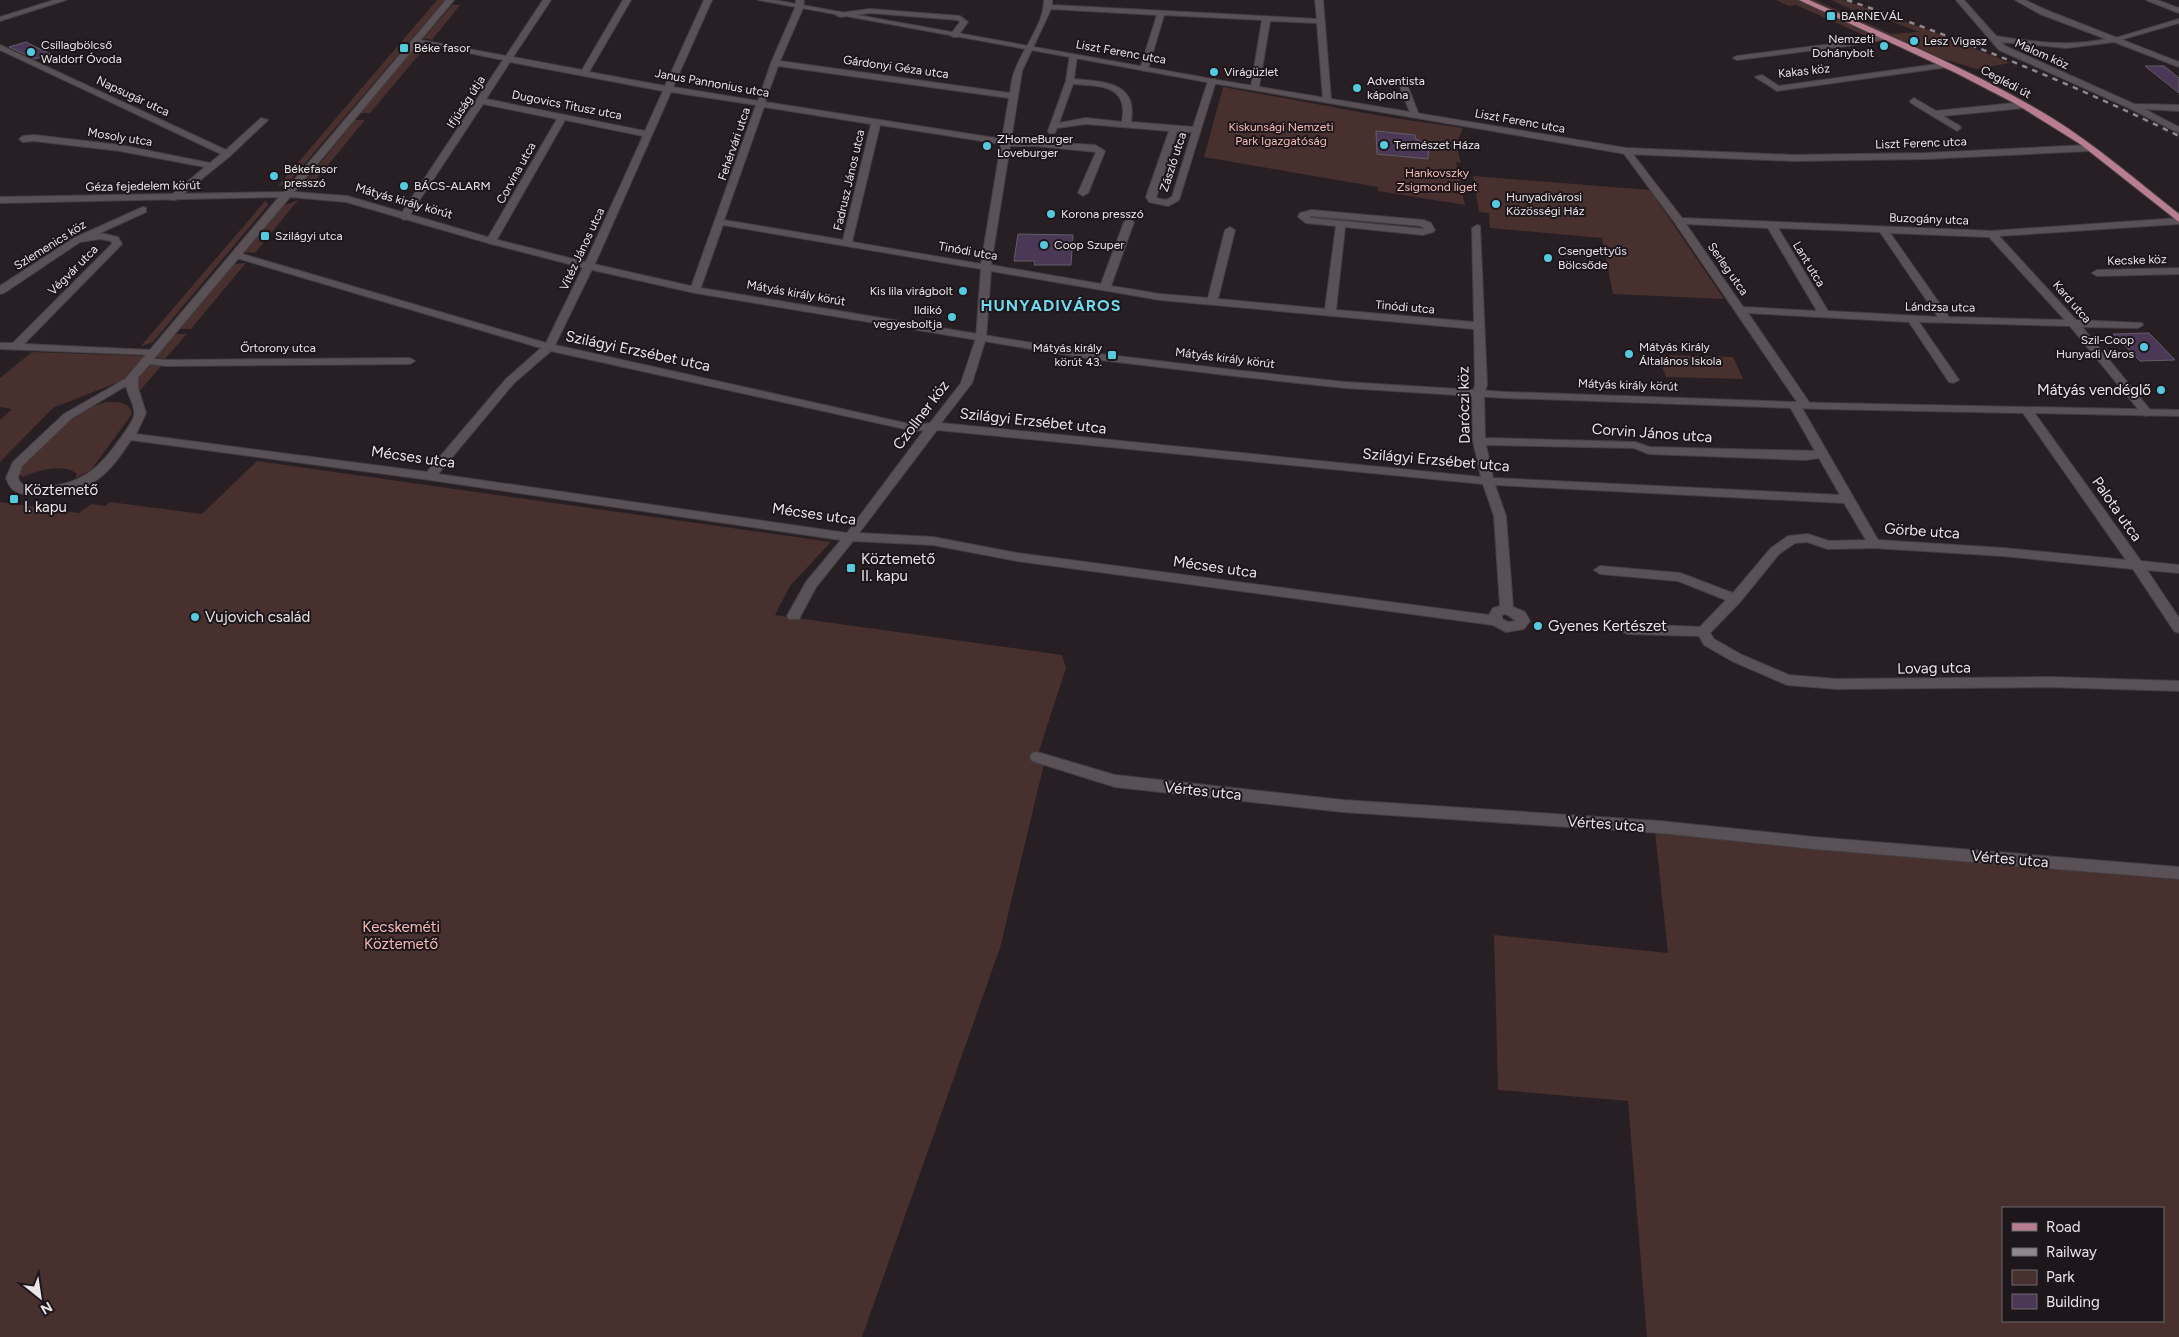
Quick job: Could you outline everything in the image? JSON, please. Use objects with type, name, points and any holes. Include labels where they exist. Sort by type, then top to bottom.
[{"type":"main road","name":"Ceglédi út","points":[[1803,0],[1945,65],[2024,105],[2089,148],[2179,220]]},
{"type":"street","points":[[0,19],[62,0]]},
{"type":"street","points":[[132,378],[68,416],[17,465],[12,478],[15,485],[22,489],[38,491],[56,489],[78,484],[97,474],[128,436],[140,416],[127,399],[132,378],[450,0]]},
{"type":"street","name":"Ifjúság útja","points":[[404,216],[482,101],[547,0]]},
{"type":"street","points":[[585,72],[627,0]]},
{"type":"street","name":"Vitéz János utca","points":[[430,476],[510,381],[549,347],[588,266],[708,0]]},
{"type":"street","name":"Liszt Ferenc utca","points":[[762,0],[799,4],[840,15],[1029,49],[1626,151],[1793,158],[1926,156],[2089,148]]},
{"type":"street","points":[[1318,0],[1327,99]]},
{"type":"street","name":"Malom köz","points":[[1960,0],[2002,48],[2132,106],[2179,130]]},
{"type":"street","points":[[2019,0],[2043,12],[2179,65]]},
{"type":"street","points":[[2150,0],[2179,11]]},
{"type":"street","name":"Fehérvári utca","points":[[696,290],[774,63],[799,4]]},
{"type":"street","points":[[1048,4],[1161,13],[1320,21]]},
{"type":"street","name":"Czollner köz","points":[[794,616],[810,585],[850,537],[966,383],[981,338],[986,267],[1000,201],[1005,143],[1018,71],[1048,4]]},
{"type":"street","name":"Liszt Ferenc utca","points":[[840,15],[870,11],[960,18],[964,22],[954,35]]},
{"type":"street","points":[[1144,69],[1161,13]]},
{"type":"street","points":[[1255,88],[1266,19]]},
{"type":"street","points":[[1992,38],[2058,47],[2083,46],[2113,40],[2179,21]]},
{"type":"street","points":[[1737,58],[1847,44],[1885,37]]},
{"type":"street","name":"Janus Pannonius utca","points":[[415,41],[667,89],[1005,143]]},
{"type":"street","name":"Napsugár utca","points":[[0,47],[227,154]]},
{"type":"street","points":[[1036,143],[1048,136],[1055,126],[1070,82],[1073,56]]},
{"type":"street","name":"Gárdonyi Géza utca","points":[[774,63],[1013,96]]},
{"type":"street","name":"Kakas köz","points":[[1759,77],[1777,89],[1945,65]]},
{"type":"street","name":"Zászló utca","points":[[1174,129],[1151,197],[1152,200],[1158,202],[1168,203],[1176,198],[1212,81]]},
{"type":"street","points":[[1070,82],[1106,85],[1122,92],[1127,98],[1128,105],[1126,125]]},
{"type":"street","points":[[1402,82],[1415,115]]},
{"type":"street","name":"Dugovics Titusz utca","points":[[482,101],[648,134]]},
{"type":"street","points":[[1914,101],[1957,128]]},
{"type":"street","points":[[1935,114],[2024,105]]},
{"type":"street","points":[[2132,106],[2179,108]]},
{"type":"street","name":"Corvina utca","points":[[491,241],[562,117]]},
{"type":"street","points":[[173,198],[227,154],[264,120]]},
{"type":"street","name":"Zászló utca","points":[[1055,126],[1086,121],[1197,130]]},
{"type":"street","name":"Fadrusz János utca","points":[[847,243],[876,122]]},
{"type":"street","name":"Mosoly utca","points":[[23,139],[34,138],[120,148],[212,166]]},
{"type":"street","points":[[1005,143],[1036,143],[1095,148],[1101,151],[1084,194]]},
{"type":"street","name":"Serleg utca","points":[[1626,151],[1741,310],[1800,405]]},
{"type":"street","name":"Géza fejedelem körút","points":[[0,200],[173,198],[286,194]]},
{"type":"street","name":"Mátyás király körút","points":[[286,194],[347,199],[491,241],[588,266],[696,290],[1092,356],[1234,373],[1345,385],[1478,394],[1800,405],[2179,413]]},
{"type":"street","name":"Szlemenics köz","points":[[0,291],[77,240],[142,210]]},
{"type":"street","points":[[1311,213],[1423,224],[1430,227],[1428,232],[1423,232],[1342,224],[1309,221],[1303,215],[1311,213]]},
{"type":"street","name":"Buzogány utca","points":[[1678,221],[1992,234],[2179,220]]},
{"type":"street","name":"Tinódi utca","points":[[720,222],[1160,297],[1478,326]]},
{"type":"street","points":[[1105,288],[1129,222]]},
{"type":"street","points":[[1330,313],[1342,224]]},
{"type":"street","name":"Lant utca","points":[[1772,226],[1826,315]]},
{"type":"street","name":"Daróczi köz","points":[[1477,228],[1481,385],[1478,394],[1479,440],[1488,481],[1500,516],[1507,609]]},
{"type":"street","points":[[1212,302],[1230,230]]},
{"type":"street","points":[[1884,231],[1946,319]]},
{"type":"street","name":"Kard utca","points":[[1992,234],[2074,324],[2147,413]]},
{"type":"street","name":"Végvár utca","points":[[15,347],[117,244],[115,239],[106,236],[77,240]]},
{"type":"street","name":"Szilágyi Erzsébet utca","points":[[236,255],[549,347],[914,428],[933,426],[1488,481],[1848,499]]},
{"type":"street","name":"Kecske köz","points":[[2096,273],[2179,271]]},
{"type":"street","name":"Lándzsa utca","points":[[1741,310],[1912,319],[2138,324]]},
{"type":"street","points":[[1912,319],[1953,380]]},
{"type":"street","points":[[0,346],[149,357]]},
{"type":"street","name":"Őrtorony utca","points":[[149,357],[176,363],[410,361]]},
{"type":"street","points":[[90,402],[127,399]]},
{"type":"street","points":[[1800,405],[1823,454],[1874,544]]},
{"type":"street","name":"Palota utca","points":[[2027,410],[2179,628]]},
{"type":"street","name":"Mécses utca","points":[[128,436],[430,476],[850,537],[933,541],[1017,557],[1496,621],[1506,627],[1519,626],[1522,621],[1520,615],[1507,609]]},
{"type":"street","name":"Corvin János utca","points":[[1479,440],[1636,445],[1649,450],[1805,456],[1823,454]]},
{"type":"street","name":"Görbe utca","points":[[1703,632],[1736,599],[1775,551],[1792,539],[1808,538],[1828,545],[1874,544],[2179,569]]},
{"type":"street","points":[[1600,570],[1680,577],[1736,599]]},
{"type":"street","points":[[1496,621],[1495,614],[1498,611],[1507,609]]},
{"type":"street","points":[[1628,628],[1703,632]]},
{"type":"street","name":"Lovag utca","points":[[1703,632],[1709,642],[1737,658],[1787,680],[1836,684],[2049,682],[2179,686]]},
{"type":"street","name":"Vértes utca","points":[[1037,757],[1114,782],[1343,806],[1660,827],[1833,844],[2179,872]]},
{"type":"green space","points":[[437,0],[445,0],[287,184],[278,186]]},
{"type":"green space","points":[[1776,0],[1815,0],[1891,34],[1919,32],[1858,9],[1853,10],[1831,0],[1843,0],[1932,31],[2010,63],[1977,69],[1868,37],[1796,5],[1789,6]]},
{"type":"green space","points":[[452,5],[460,5],[432,40],[424,38]]},
{"type":"green space","points":[[428,44],[370,113],[359,113],[416,46]]},
{"type":"green space","name":"Kiskunsági Nemzeti Park Igazgatóság","points":[[1223,87],[1387,117],[1463,128],[1456,145],[1461,163],[1456,162],[1465,205],[1378,191],[1378,187],[1204,157]],"holes":[[[1376,131],[1414,135],[1416,139],[1429,146],[1428,159],[1377,154]]]},
{"type":"green space","points":[[355,120],[365,120],[310,187],[302,186]]},
{"type":"green space","points":[[1473,176],[1650,190],[1724,299],[1613,294],[1602,238],[1490,228],[1489,213],[1479,212]]},
{"type":"green space","points":[[266,200],[268,205],[153,342],[140,347]]},
{"type":"green space","points":[[298,200],[255,253],[244,252],[280,207]]},
{"type":"green space","points":[[246,263],[191,329],[178,329],[232,266]]},
{"type":"green space","points":[[174,334],[187,334],[165,359],[157,357],[157,354]]},
{"type":"green space","points":[[32,352],[145,356],[126,379],[53,408],[0,462],[0,420],[12,409],[0,407],[0,378]]},
{"type":"green space","points":[[1658,355],[1733,357],[1743,379],[1666,377]]},
{"type":"green space","points":[[163,364],[136,395],[135,382],[147,366]]},
{"type":"green space","points":[[106,402],[126,404],[132,414],[91,470],[76,478],[76,473],[70,470],[56,468],[42,470],[22,477],[19,472],[21,468],[59,429],[81,412]]},
{"type":"green space","name":"Kecskeméti Köztemető","points":[[257,461],[831,542],[790,586],[775,615],[1062,655],[1066,668],[1037,757],[1044,764],[1000,948],[862,1337],[0,1337],[0,502],[79,513],[91,504],[105,506],[110,502],[202,514]]},
{"type":"green space","points":[[1655,832],[2179,880],[2179,1337],[1647,1337],[1628,1101],[1498,1090],[1494,935],[1668,953]]},
{"type":"building","name":"Csillagbölcső Waldorf Óvoda","points":[[26,42],[50,54],[35,59],[9,47]]},
{"type":"building","points":[[2145,66],[2164,66],[2179,78],[2179,93]]},
{"type":"building","name":"Természet Háza","points":[[1376,131],[1415,135],[1416,139],[1429,145],[1428,159],[1377,154]]},
{"type":"building","name":"Coop Szuper","points":[[1018,234],[1073,235],[1071,265],[1034,265],[1035,261],[1014,261]]},
{"type":"building","name":"Szil-Coop Hunyadi Város","points":[[2149,333],[2175,360],[2140,361],[2113,334]]},
{"type":"railway","points":[[1847,0],[1932,30],[2015,63],[2098,98],[2179,136]]},
{"type":"place","name":"BARNEVÁL","points":[[1831,16]]},
{"type":"place","name":"Lesz Vigasz","points":[[1914,41]]},
{"type":"place","name":"Nemzeti Dohánybolt","points":[[1884,46]]},
{"type":"place","name":"Béke fasor","points":[[404,48]]},
{"type":"place","name":"Csillagbölcső Waldorf Óvoda","points":[[31,52]]},
{"type":"place","name":"Virágüzlet","points":[[1214,72]]},
{"type":"place","name":"Adventista kápolna","points":[[1357,88]]},
{"type":"place","name":"Természet Háza","points":[[1384,145]]},
{"type":"place","name":"ZHomeBurger Loveburger","points":[[987,146]]},
{"type":"place","name":"Békefasor presszó","points":[[274,176]]},
{"type":"place","name":"BÁCS-ALARM","points":[[404,186]]},
{"type":"place","name":"Hunyadivárosi Közösségi Ház","points":[[1496,204]]},
{"type":"place","name":"Korona presszó","points":[[1051,214]]},
{"type":"place","name":"Szilágyi utca","points":[[265,236]]},
{"type":"place","name":"Coop Szuper","points":[[1044,245]]},
{"type":"place","name":"Csengettyűs Bölcsőde","points":[[1548,258]]},
{"type":"place","name":"Kis lila virágbolt","points":[[963,291]]},
{"type":"place","name":"Ildikó vegyesboltja","points":[[952,317]]},
{"type":"place","name":"Szil-Coop Hunyadi Város","points":[[2144,347]]},
{"type":"place","name":"Mátyás Király Általános Iskola","points":[[1629,354]]},
{"type":"place","name":"Mátyás király körút 43.","points":[[1112,355]]},
{"type":"place","name":"Mátyás vendéglő","points":[[2161,390]]},
{"type":"place","name":"Köztemető I. kapu","points":[[14,499]]},
{"type":"place","name":"Köztemető II. kapu","points":[[851,568]]},
{"type":"place","name":"Vujovich család","points":[[195,617]]},
{"type":"place","name":"Gyenes Kertészet","points":[[1538,626]]},
{"type":"district","name":"HUNYADIVÁROS","points":[[1051,305]]},
{"type":"park label","name":"Hankovszky Zsigmond liget","points":[[1437,180]]}]
